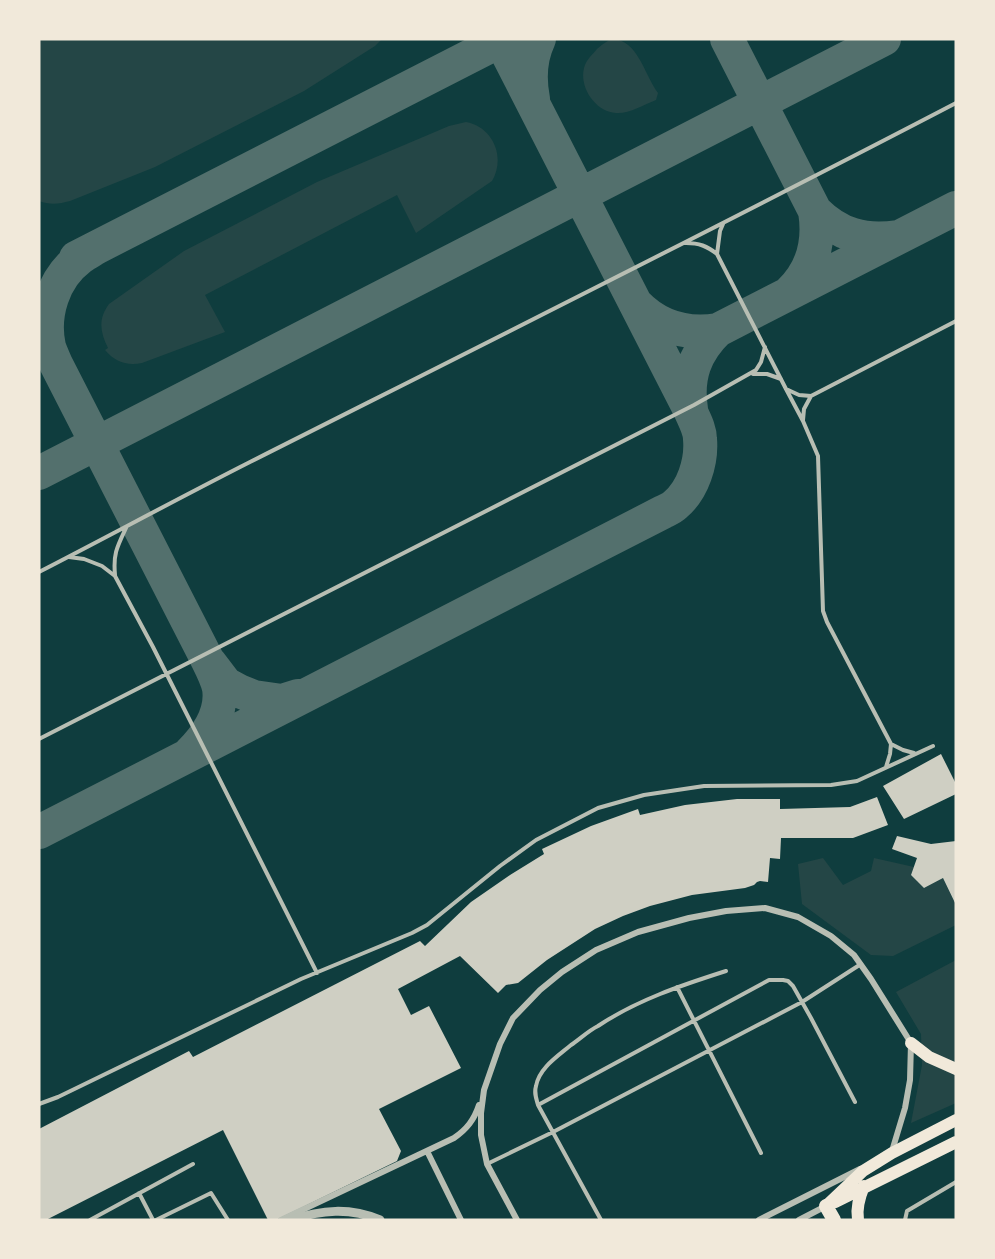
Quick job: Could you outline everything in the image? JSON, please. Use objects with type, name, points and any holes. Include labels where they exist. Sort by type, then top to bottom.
[{"type":"highway","points":[[826,1213],[834,1220]]},
{"type":"main road","points":[[911,1043],[929,1057],[956,1069]]},
{"type":"main road","points":[[826,1213],[862,1171],[891,1152],[956,1120]]},
{"type":"main road","points":[[826,1213],[863,1189],[956,1142]]},
{"type":"main road","points":[[858,1220],[857,1208],[863,1189],[872,1173],[891,1152]]},
{"type":"street","points":[[281,1220],[454,1138],[465,1130],[476,1113],[500,1044],[513,1018],[540,990],[562,972],[596,951],[638,932],[726,911],[765,908],[798,916],[831,936],[854,955],[911,1043],[910,1080],[905,1108],[891,1152],[759,1220]]},
{"type":"street","points":[[484,1090],[481,1135],[487,1164],[517,1220]]},
{"type":"street","points":[[427,1151],[461,1220]]},
{"type":"street","points":[[290,1220],[312,1214],[343,1211],[368,1215],[380,1220]]},
{"type":"street","points":[[798,1220],[826,1213]]},
{"type":"lane","points":[[39,572],[248,463],[622,273],[724,224],[956,103]]},
{"type":"lane","points":[[717,254],[720,231],[724,224]]},
{"type":"lane","points":[[682,244],[696,243],[708,247],[717,254],[803,421],[818,456],[823,611],[891,744],[886,767]]},
{"type":"lane","points":[[803,421],[804,409],[812,396],[956,321]]},
{"type":"lane","points":[[39,739],[750,375],[761,362],[765,347]]},
{"type":"lane","points":[[750,375],[767,374],[781,379]]},
{"type":"lane","points":[[786,388],[800,395],[812,396]]},
{"type":"lane","points":[[127,526],[113,560],[115,576],[167,674],[317,973]]},
{"type":"lane","points":[[68,557],[84,559],[102,566],[115,576]]},
{"type":"lane","points":[[891,744],[915,754]]},
{"type":"lane","points":[[39,1104],[317,973],[412,933],[427,925],[536,840],[598,808],[644,795],[704,786],[831,785],[857,781],[933,746]]},
{"type":"lane","points":[[487,1164],[802,1002],[861,964]]},
{"type":"lane","points":[[601,1220],[538,1105],[535,1095],[539,1076],[558,1055],[606,1021],[632,1006],[677,987],[726,971]]},
{"type":"lane","points":[[538,1105],[776,979],[788,981],[802,1002],[855,1102]]},
{"type":"lane","points":[[677,987],[761,1153]]},
{"type":"lane","points":[[90,1220],[193,1164]]},
{"type":"lane","points":[[905,1220],[907,1210],[956,1182]]},
{"type":"lane","points":[[139,1193],[155,1220],[212,1192],[228,1220]]},
{"type":"shaded area","points":[[39,39],[382,39],[375,46],[304,91],[155,167],[70,201],[54,204],[39,201]]},
{"type":"shaded area","points":[[613,39],[629,45],[635,52],[658,93],[656,100],[631,111],[616,113],[602,108],[591,98],[584,83],[585,65],[597,49]]},
{"type":"shaded area","points":[[466,122],[483,130],[494,144],[498,162],[492,181],[416,233],[397,195],[205,295],[225,332],[142,363],[122,362],[113,358],[105,350],[108,348],[103,336],[102,320],[109,304],[184,251],[317,182],[449,126]]},
{"type":"shaded area","points":[[823,858],[843,885],[871,871],[874,858],[914,867],[911,875],[924,888],[943,878],[956,905],[956,925],[893,956],[871,955],[802,904],[798,864]]},
{"type":"shaded area","points":[[956,960],[956,1103],[911,1123],[922,1065],[921,1034],[896,992]]},
{"type":"building","points":[[941,754],[956,784],[956,794],[904,819],[883,786]]},
{"type":"building","points":[[877,797],[888,825],[853,838],[781,838],[780,859],[770,858],[768,882],[760,881],[745,888],[692,895],[623,916],[595,929],[547,960],[518,983],[506,985],[498,993],[460,956],[398,989],[411,1015],[429,1006],[461,1068],[379,1109],[401,1151],[397,1161],[276,1220],[268,1220],[223,1130],[46,1220],[39,1220],[39,1129],[189,1051],[193,1057],[420,941],[425,946],[471,902],[544,854],[542,849],[591,826],[638,809],[640,815],[685,805],[737,799],[780,799],[780,809],[850,807]]},
{"type":"building","points":[[897,836],[931,844],[956,841],[956,905],[943,878],[924,888],[911,875],[917,858],[892,849]]},
{"type":"taxiway","points":[[39,832],[669,509],[687,492],[698,466],[700,436],[697,426],[500,39]]},
{"type":"taxiway","points":[[76,258],[504,39]]},
{"type":"taxiway","points":[[533,99],[531,68],[539,39]]},
{"type":"taxiway","points":[[727,39],[815,211],[816,234],[813,255],[804,274],[790,292]]},
{"type":"taxiway","points":[[39,473],[884,39]]},
{"type":"taxiway","points":[[636,304],[663,324],[674,328],[695,331],[718,330],[956,208]]},
{"type":"taxiway","points":[[815,211],[833,226],[853,235],[874,238],[898,237]]},
{"type":"taxiway","points":[[96,248],[71,266],[56,287],[47,322],[49,347],[217,681],[220,698],[216,716],[208,732],[190,753]]},
{"type":"taxiway","points":[[691,409],[690,386],[694,366],[703,347],[718,330]]},
{"type":"taxiway","points":[[210,663],[226,684],[254,697],[282,701],[298,696]]}]
